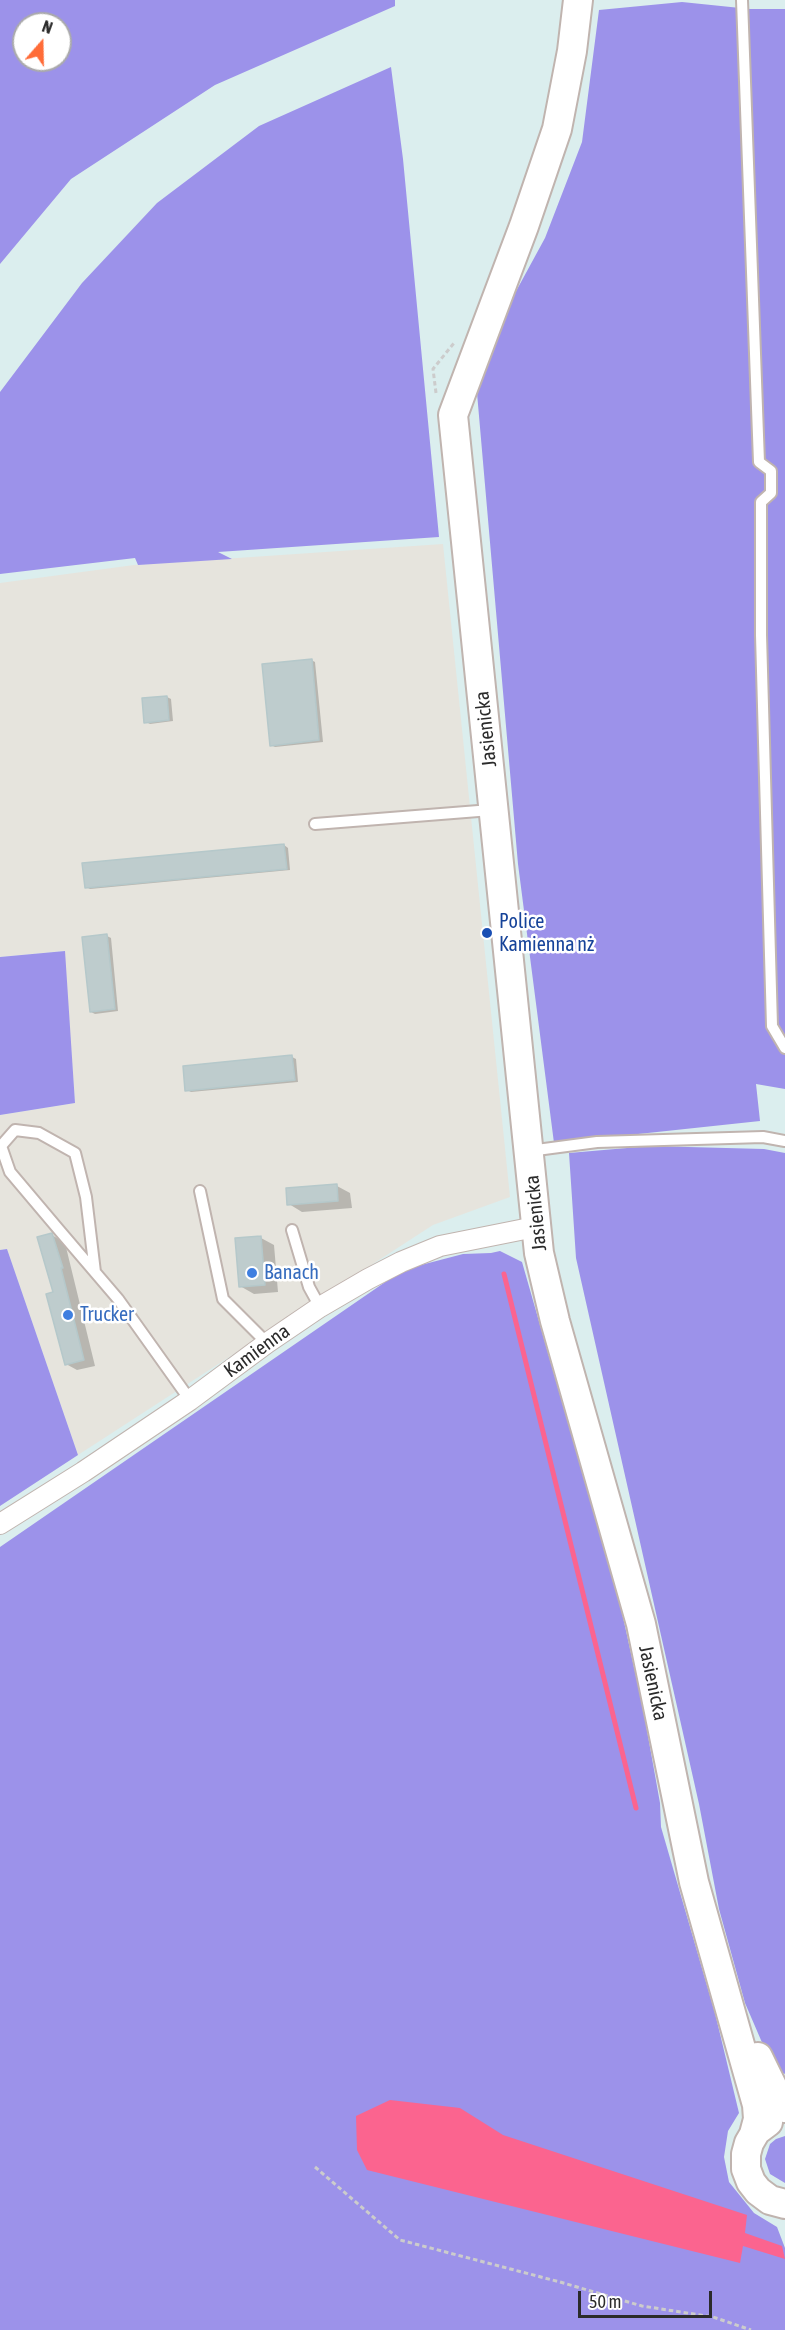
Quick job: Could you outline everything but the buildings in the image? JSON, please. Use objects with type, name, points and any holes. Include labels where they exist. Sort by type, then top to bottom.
[{"type":"main road","name":"Jasienicka","points":[[578,0],[572,51],[556,129],[524,226],[453,416],[535,1227],[542,1268],[641,1624],[694,1882],[757,2105],[758,2119],[746,2154],[747,2172],[758,2191],[782,2205]]},
{"type":"main road","name":"Jasienicka","points":[[726,1990],[785,2108]]},
{"type":"main road","points":[[754,2134],[768,2122],[785,2116]]},
{"type":"street","name":"Kamienna","points":[[0,1524],[83,1472],[190,1400],[320,1307],[401,1262],[440,1246],[535,1227]]},
{"type":"lane","points":[[742,0],[748,225],[759,462],[771,471],[771,493],[761,502],[760,635],[772,1026],[785,1048]]},
{"type":"lane","points":[[315,824],[494,810]]},
{"type":"lane","points":[[95,1272],[86,1197],[75,1153],[39,1132],[15,1130],[1,1146],[9,1172],[118,1299],[190,1400]]},
{"type":"lane","points":[[529,1151],[597,1142],[763,1137],[785,1141]]},
{"type":"lane","points":[[200,1191],[223,1299],[267,1343]]},
{"type":"lane","points":[[292,1230],[309,1287],[320,1307]]},
{"type":"path","points":[[315,2167],[400,2240],[642,2306],[713,2317],[751,2330]]},
{"type":"shaded area","points":[[0,0],[395,0],[395,6],[215,85],[71,179],[0,264]]},
{"type":"shaded area","points":[[682,2],[750,9],[785,9],[785,1089],[756,1084],[760,1121],[554,1143],[518,864],[477,393],[496,328],[545,238],[582,142],[599,10]]},
{"type":"shaded area","points":[[391,67],[403,159],[439,537],[218,552],[232,559],[138,565],[135,558],[0,574],[0,392],[82,283],[157,203],[259,126]]},
{"type":"shaded area","points":[[443,544],[510,1197],[433,1225],[78,1455],[7,1249],[0,1250],[0,1115],[75,1103],[64,951],[0,957],[0,583],[134,565]]},
{"type":"shaded area","points":[[65,951],[75,1103],[0,1115],[0,957]]},
{"type":"shaded area","points":[[650,1146],[764,1149],[785,1153],[785,2074],[773,2068],[745,2003],[719,1909],[699,1804],[576,1258],[569,1153]]},
{"type":"shaded area","points":[[7,1249],[78,1455],[0,1506],[0,1250]]},
{"type":"shaded area","points":[[500,1251],[522,1262],[621,1608],[643,1708],[660,1803],[661,1827],[715,2013],[739,2113],[728,2131],[724,2157],[729,2182],[754,2213],[777,2227],[785,2248],[785,2330],[0,2330],[0,1547],[394,1276],[421,1265],[463,1254]]},
{"type":"shaded area","points":[[390,2100],[460,2108],[503,2135],[747,2215],[745,2233],[782,2246],[785,2259],[743,2246],[740,2263],[367,2170],[357,2150],[356,2116]]},
{"type":"shaded area","points":[[785,2136],[785,2183],[770,2174],[765,2159],[770,2144]]},
{"type":"waterway","points":[[504,1274],[636,1808]]},
{"type":"place","name":"Police Kamienna nż","points":[[487,933]]},
{"type":"place","name":"Banach","points":[[252,1273]]},
{"type":"place","name":"Trucker","points":[[68,1315]]}]
